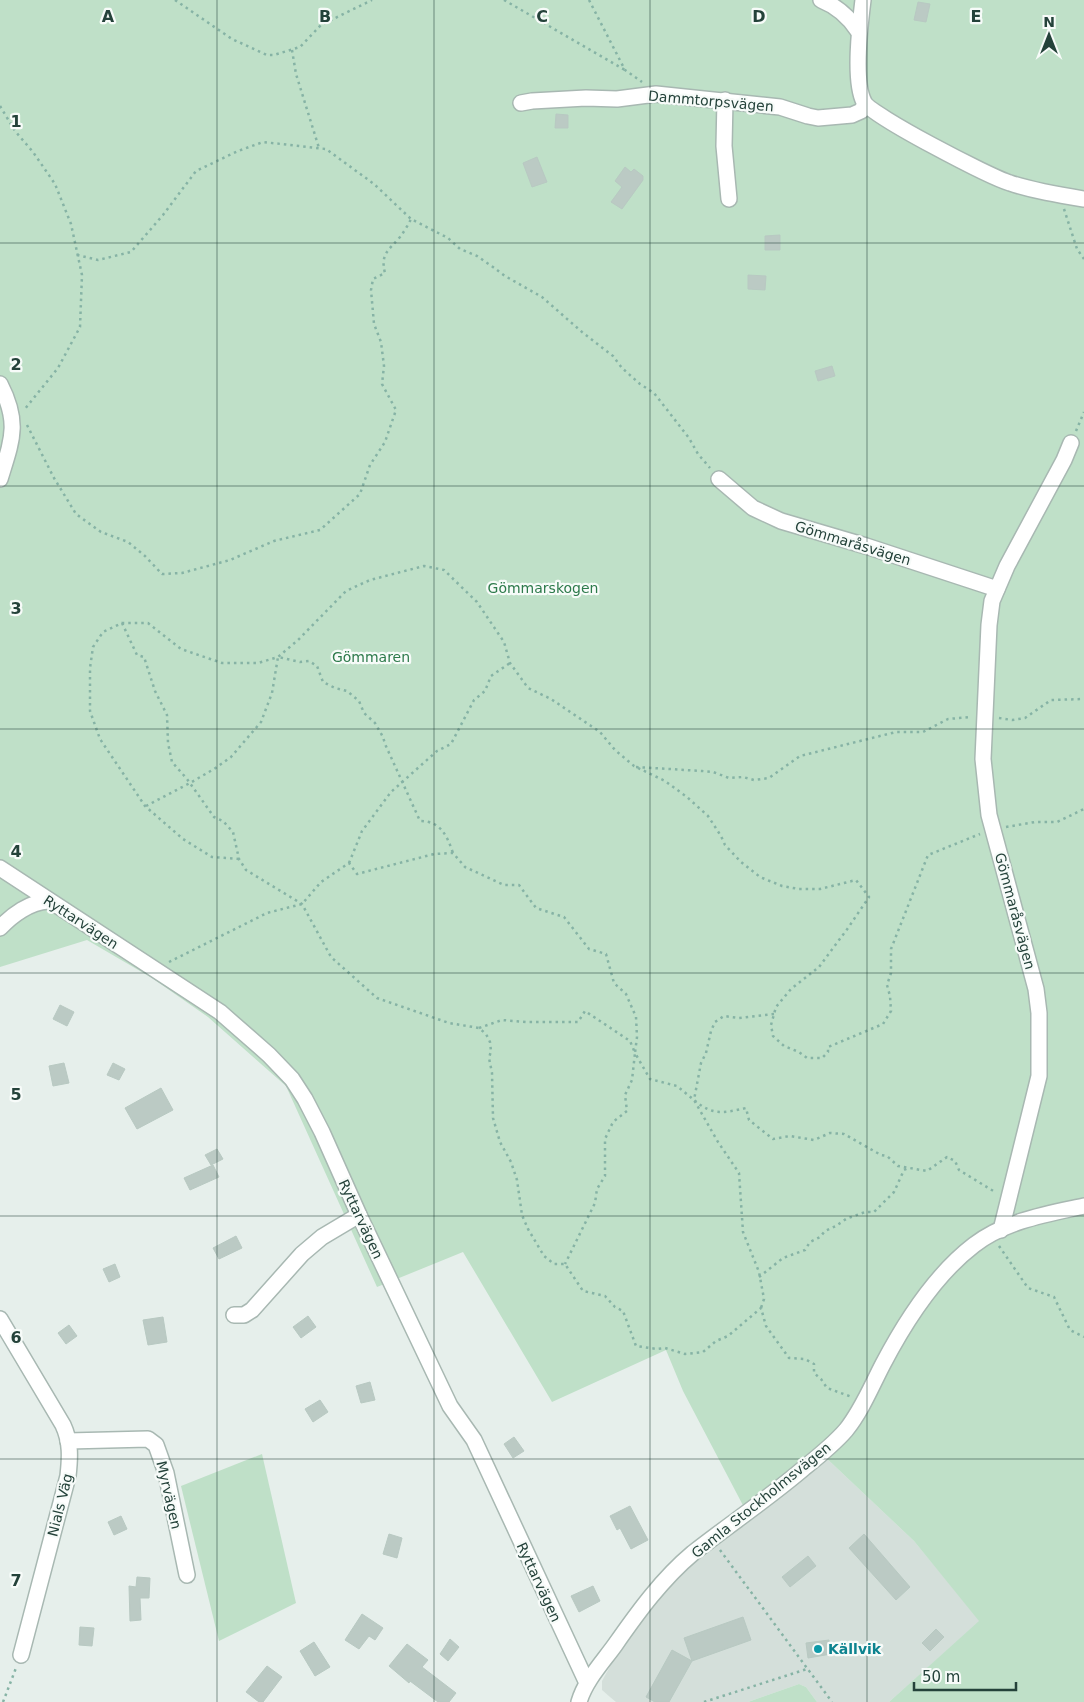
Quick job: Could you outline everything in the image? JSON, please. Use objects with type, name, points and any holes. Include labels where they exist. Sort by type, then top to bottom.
[{"type":"street","points":[[821,0],[829,3],[846,16],[858,31]]},
{"type":"street","points":[[863,0],[858,31],[860,94],[865,105],[922,139],[1008,182],[1084,199]]},
{"type":"street","name":"Dammtorpsvägen","points":[[521,103],[558,99],[617,99],[656,94],[780,106],[818,118],[852,115],[862,111],[865,105]]},
{"type":"street","points":[[725,100],[724,146],[729,198]]},
{"type":"street","points":[[0,384],[19,424],[0,479]]},
{"type":"street","name":"Gömmaråsvägen","points":[[996,1232],[1008,1198],[1039,1076],[1039,1013],[1036,989],[989,815],[983,759],[989,625],[992,601],[1015,549],[1028,529],[1071,443]]},
{"type":"street","name":"Gömmaråsvägen","points":[[719,479],[753,508],[781,521],[866,546],[997,589]]},
{"type":"street","name":"Ryttarvägen","points":[[0,868],[220,1012],[269,1055],[292,1079],[322,1132],[359,1215],[450,1406],[474,1440],[587,1683]]},
{"type":"street","points":[[0,928],[15,914],[31,905],[48,901]]},
{"type":"street","name":"Gamla Stockholmsvägen","points":[[579,1702],[587,1683],[642,1606],[677,1568],[822,1454],[845,1431],[862,1407],[883,1365],[915,1312],[932,1288],[960,1258],[975,1244],[996,1232],[1026,1220],[1084,1206]]},
{"type":"street","points":[[234,1315],[244,1315],[252,1310],[302,1254],[322,1237],[359,1215]]},
{"type":"street","name":"Nials Väg","points":[[0,1319],[62,1426],[70,1450],[68,1476],[21,1655]]},
{"type":"street","name":"Myrvägen","points":[[68,1441],[148,1439],[156,1445],[166,1473],[187,1575]]},
{"type":"path","points":[[175,0],[232,39],[267,55],[300,47],[321,25],[372,0]]},
{"type":"path","points":[[504,0],[625,70],[656,94]]},
{"type":"path","points":[[589,0],[625,70]]},
{"type":"path","points":[[292,50],[296,74],[319,148]]},
{"type":"path","points":[[0,106],[15,131],[56,184],[71,224],[82,275],[80,326],[58,368],[19,424],[76,514],[101,532],[128,542],[162,574],[182,573],[230,560],[274,542],[320,530],[360,494],[370,465],[385,442],[396,410],[382,384],[384,366],[380,342],[374,324],[371,290],[373,279],[385,273],[383,265],[386,252],[401,235],[411,219]]},
{"type":"path","points":[[77,255],[98,260],[131,252],[163,215],[196,171],[238,151],[263,142],[326,149],[374,184],[411,219],[448,238],[460,248],[477,256],[504,276],[535,292],[613,356],[622,368],[640,384],[654,393],[689,438],[698,454],[719,479]]},
{"type":"path","points":[[1061,195],[1065,217],[1077,249],[1084,259]]},
{"type":"path","points":[[1071,443],[1084,412]]},
{"type":"path","points":[[239,859],[212,857],[183,839],[145,806],[100,739],[90,711],[90,668],[93,646],[103,632],[122,623],[148,623],[181,649],[222,663],[258,663],[278,657],[298,640],[346,591],[370,580],[424,566],[444,570],[477,602],[504,642],[510,663],[528,688],[551,699],[600,732],[615,750],[634,766],[665,781],[686,797],[708,816],[725,845],[740,862],[760,877],[782,886],[799,889],[820,889],[856,880],[869,897],[819,967],[791,989],[776,1007],[770,1025],[773,1036],[784,1046],[799,1052],[807,1058],[822,1058],[828,1052],[828,1047],[883,1024],[891,1011],[887,985],[891,973],[891,949],[928,855],[993,829],[1035,822],[1057,822],[1084,809]]},
{"type":"path","points":[[122,623],[138,654],[144,657],[155,690],[167,715],[168,743],[172,762],[214,817],[223,821],[233,832],[239,859],[246,870],[302,904],[331,957],[377,998],[449,1023],[479,1028],[502,1020],[578,1022],[585,1012],[630,1041],[650,1079],[677,1086],[705,1109],[724,1113],[746,1108],[748,1120],[773,1139],[790,1136],[814,1140],[830,1133],[844,1134],[881,1155],[887,1156],[898,1166],[927,1171],[947,1157],[955,1161],[959,1170],[994,1192],[1008,1198]]},
{"type":"path","points":[[278,657],[300,662],[309,661],[317,666],[322,682],[347,691],[359,701],[364,713],[375,723],[383,737],[420,821],[430,821],[441,829],[449,841],[453,853],[465,867],[504,885],[519,885],[536,908],[564,917],[589,949],[606,954],[614,982],[626,994],[636,1016],[637,1037],[632,1080],[625,1095],[627,1111],[613,1122],[605,1138],[605,1176],[597,1189],[596,1202],[564,1264]]},
{"type":"path","points":[[145,806],[190,784],[230,757],[261,722],[272,693],[278,657]]},
{"type":"path","points":[[154,969],[196,950],[267,913],[302,904],[322,882],[349,863],[362,831],[391,792],[437,751],[451,744],[474,700],[484,690],[491,676],[510,663]]},
{"type":"path","points":[[634,766],[713,772],[729,778],[743,777],[754,780],[769,778],[800,756],[896,732],[923,732],[948,719],[985,717],[1012,720],[1025,718],[1051,700],[1084,699]]},
{"type":"path","points":[[349,863],[357,874],[434,854],[453,853]]},
{"type":"path","points":[[564,1264],[583,1291],[605,1296],[615,1307],[623,1311],[636,1346],[656,1349],[665,1348],[685,1354],[703,1352],[716,1341],[728,1336],[760,1308],[764,1299],[760,1277],[743,1232],[739,1173],[718,1142],[694,1100],[701,1063],[706,1053],[715,1022],[724,1016],[738,1018],[774,1014]]},
{"type":"path","points":[[479,1028],[486,1034],[490,1042],[491,1051],[489,1058],[492,1073],[493,1118],[500,1142],[511,1162],[517,1180],[522,1215],[544,1256],[554,1264],[564,1264]]},
{"type":"path","points":[[760,1277],[783,1258],[805,1250],[810,1242],[820,1237],[825,1230],[865,1212],[874,1212],[894,1192],[904,1170],[908,1168]]},
{"type":"path","points":[[996,1232],[1028,1288],[1054,1297],[1070,1330],[1084,1337]]},
{"type":"path","points":[[760,1308],[766,1326],[789,1358],[805,1359],[814,1364],[814,1373],[827,1388],[855,1399],[862,1407]]},
{"type":"path","points":[[712,1539],[832,1702]]},
{"type":"path","points":[[3,1702],[21,1655]]},
{"type":"path","points":[[704,1702],[807,1669]]},
{"type":"shaded area","points":[[822,1454],[914,1541],[980,1621],[889,1702],[817,1702],[806,1687],[799,1684],[748,1702],[616,1702],[602,1690],[602,1681],[613,1661],[650,1608],[681,1573]]},
{"type":"green space","name":"Gömmarskogen","points":[[0,0],[1084,0],[1084,1702],[889,1702],[979,1621],[914,1541],[822,1454],[747,1513],[683,1391],[666,1350],[552,1402],[463,1252],[377,1287],[286,1086],[208,1017],[152,978],[87,940],[0,967]]},
{"type":"green space","points":[[262,1454],[296,1603],[219,1641],[181,1486]]},
{"type":"green space","points":[[799,1684],[806,1687],[817,1702],[748,1702]]},
{"type":"building","points":[[918,2],[930,4],[926,22],[914,20]]},
{"type":"building","points":[[556,114],[568,115],[568,128],[555,128]]},
{"type":"building","points":[[537,157],[547,182],[532,187],[523,163]]},
{"type":"building","points":[[625,167],[631,172],[634,169],[643,176],[643,180],[622,209],[611,202],[622,187],[615,181]]},
{"type":"building","points":[[780,235],[780,250],[765,250],[765,236]]},
{"type":"building","points":[[748,275],[766,276],[765,290],[748,289]]},
{"type":"building","points":[[832,366],[835,376],[818,381],[815,371]]},
{"type":"building","points":[[60,1005],[74,1012],[67,1026],[53,1019]]},
{"type":"building","points":[[64,1063],[69,1083],[53,1086],[49,1066]]},
{"type":"building","points":[[113,1063],[125,1069],[119,1080],[107,1075]]},
{"type":"building","points":[[161,1088],[173,1110],[137,1129],[125,1108]]},
{"type":"building","points":[[217,1149],[223,1159],[211,1165],[205,1155]]},
{"type":"building","points":[[213,1165],[219,1177],[190,1190],[184,1178]]},
{"type":"building","points":[[236,1236],[242,1248],[219,1259],[213,1248]]},
{"type":"building","points":[[115,1264],[120,1277],[109,1282],[103,1269]]},
{"type":"building","points":[[308,1316],[316,1327],[301,1338],[293,1327]]},
{"type":"building","points":[[163,1317],[167,1342],[148,1345],[143,1320]]},
{"type":"building","points":[[69,1325],[77,1336],[66,1344],[58,1333]]},
{"type":"building","points":[[370,1382],[375,1400],[361,1403],[356,1386]]},
{"type":"building","points":[[320,1400],[328,1412],[313,1422],[305,1409]]},
{"type":"building","points":[[514,1437],[524,1451],[513,1458],[504,1444]]},
{"type":"building","points":[[630,1506],[648,1540],[631,1549],[620,1528],[617,1530],[610,1516]]},
{"type":"building","points":[[121,1516],[127,1529],[114,1535],[108,1522]]},
{"type":"building","points":[[389,1534],[402,1538],[397,1558],[383,1554]]},
{"type":"building","points":[[864,1534],[910,1587],[896,1600],[849,1548]]},
{"type":"building","points":[[808,1556],[816,1566],[790,1587],[782,1577]]},
{"type":"building","points":[[137,1577],[150,1578],[149,1598],[140,1598],[141,1620],[130,1621],[129,1586],[136,1587]]},
{"type":"building","points":[[593,1586],[600,1601],[579,1612],[571,1596]]},
{"type":"building","points":[[362,1614],[383,1628],[375,1640],[369,1636],[359,1649],[345,1640]]},
{"type":"building","points":[[743,1617],[751,1640],[692,1661],[684,1638]]},
{"type":"building","points":[[80,1627],[94,1628],[92,1646],[79,1645]]},
{"type":"building","points":[[936,1629],[944,1637],[930,1651],[922,1643]]},
{"type":"building","points":[[450,1639],[459,1647],[448,1661],[440,1654]]},
{"type":"building","name":"Källvik","points":[[829,1640],[831,1654],[808,1658],[806,1643]]},
{"type":"building","points":[[314,1642],[330,1667],[315,1676],[300,1651]]},
{"type":"building","points":[[407,1644],[428,1660],[422,1667],[456,1693],[449,1702],[438,1702],[410,1681],[409,1683],[389,1666]]},
{"type":"building","points":[[672,1650],[692,1661],[669,1702],[655,1702],[646,1697]]},
{"type":"building","points":[[267,1666],[282,1677],[263,1702],[259,1702],[246,1692]]},
{"type":"place","name":"Källvik","points":[[818,1649]]},
{"type":"park label","name":"Gömmaren","points":[[371,657]]}]
